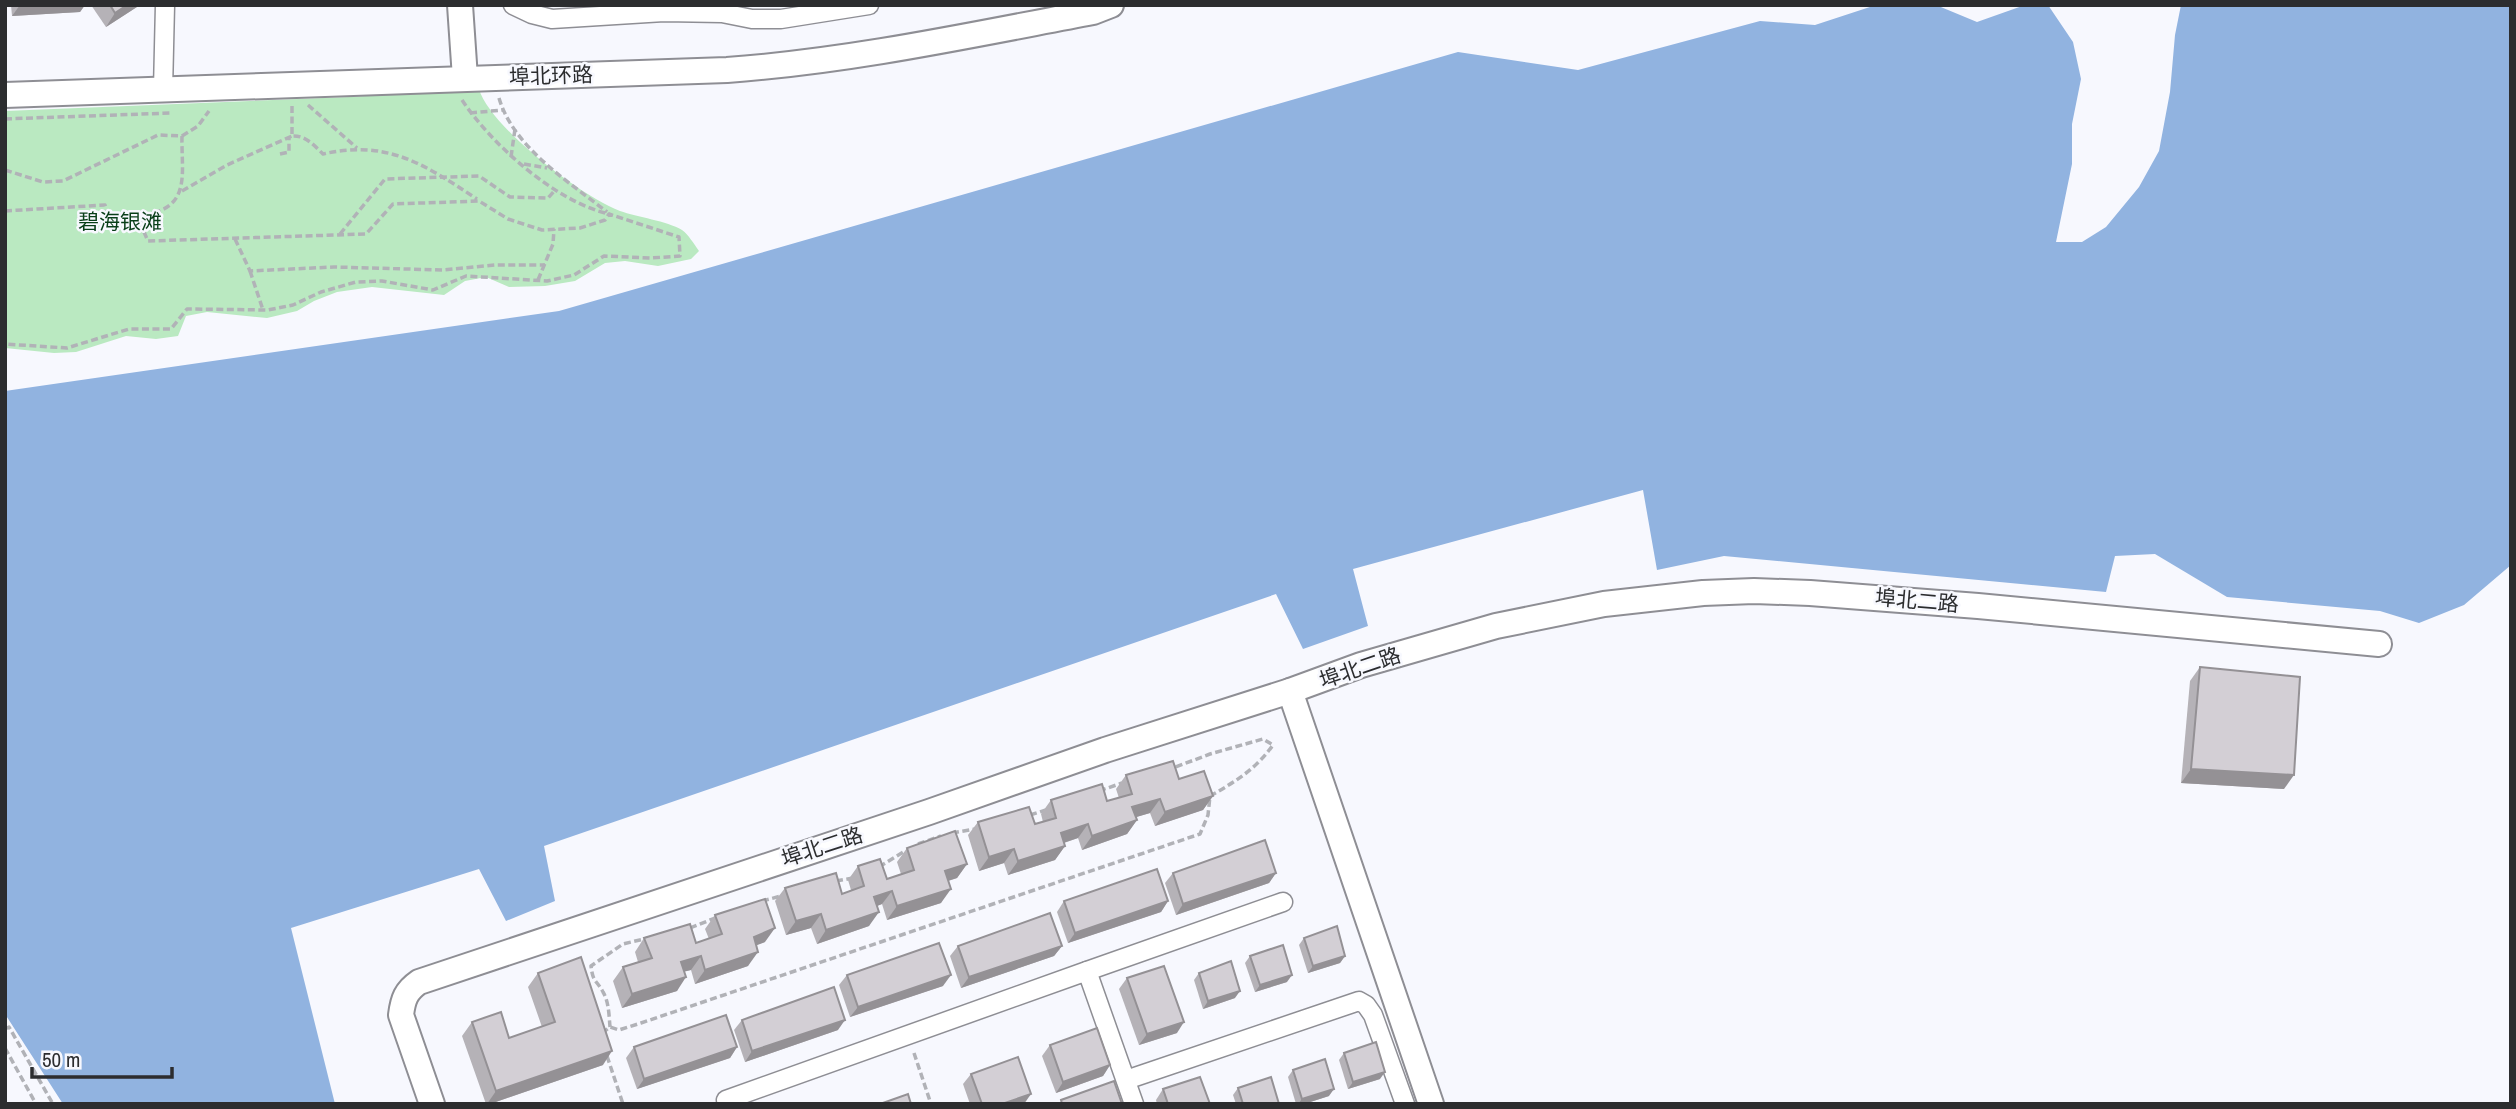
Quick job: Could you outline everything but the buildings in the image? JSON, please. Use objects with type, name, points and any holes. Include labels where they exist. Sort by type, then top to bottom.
[{"type":"street","points":[[163,90],[165,5]]},
{"type":"street","points":[[460,5],[463,89]]},
{"type":"street","points":[[513,5],[552,19],[651,9],[722,13],[752,19],[781,19],[869,5]]},
{"type":"street","name":"埠北环路","points":[[5,95],[163,90],[463,89],[782,66],[930,43],[1102,9]]},
{"type":"street","name":"埠北二路","points":[[432,1104],[401,1015],[406,993],[419,982],[1361,665],[1496,626],[1604,604],[1703,593],[1754,591],[1905,600],[2379,644]]},
{"type":"street","points":[[1290,691],[1431,1104]]},
{"type":"street","points":[[722,1102],[1283,902]]},
{"type":"street","points":[[1087,971],[1134,1104]]},
{"type":"street","points":[[1126,1080],[1359,1001],[1366,1005],[1373,1016],[1405,1104]]},
{"type":"path","points":[[5,344],[67,348],[129,329],[171,329],[187,309],[263,310],[293,305],[321,292],[356,282],[382,281],[433,290],[466,276],[547,281],[574,275],[604,256],[680,256],[679,237],[594,211],[556,189],[511,157],[470,113],[463,89]]},
{"type":"path","points":[[499,100],[515,129],[549,169],[610,214]]},
{"type":"path","points":[[309,105],[359,149]]},
{"type":"path","points":[[280,154],[289,152],[292,106]]},
{"type":"path","points":[[470,113],[503,110]]},
{"type":"path","points":[[5,170],[43,182],[63,181],[158,135],[182,136],[198,126],[209,111]]},
{"type":"path","points":[[511,157],[515,129]]},
{"type":"path","points":[[140,223],[147,214],[160,212],[173,203],[181,191],[227,165],[299,135],[323,154],[359,149],[408,157],[508,219],[542,230],[580,228],[605,220],[610,214]]},
{"type":"path","points":[[181,191],[182,136]]},
{"type":"path","points":[[520,163],[549,169]]},
{"type":"path","points":[[340,235],[385,179],[479,176],[510,197],[548,198],[556,189]]},
{"type":"path","points":[[569,184],[569,196]]},
{"type":"path","points":[[140,223],[148,241],[366,234],[393,204],[479,201]]},
{"type":"path","points":[[5,211],[105,205],[111,223],[140,223]]},
{"type":"path","points":[[537,281],[552,244],[554,229]]},
{"type":"path","points":[[235,240],[250,271],[263,310]]},
{"type":"path","points":[[250,271],[334,267],[443,270],[495,265],[545,265]]},
{"type":"path","points":[[610,1027],[619,1030],[1200,834],[1208,815],[1210,796],[1242,778],[1262,760],[1273,745],[1263,739],[1170,769]]},
{"type":"path","points":[[1098,791],[1132,780]]},
{"type":"path","points":[[1021,818],[1055,807]]},
{"type":"path","points":[[873,870],[923,841],[981,828]]},
{"type":"path","points":[[830,883],[863,873]]},
{"type":"path","points":[[759,902],[784,895]]},
{"type":"path","points":[[682,931],[723,915]]},
{"type":"path","points":[[610,1027],[608,1006],[603,991],[593,981],[591,966],[623,944],[653,937]]},
{"type":"path","points":[[5,1029],[9,1027],[53,1104]]},
{"type":"path","points":[[600,1035],[610,1027]]},
{"type":"path","points":[[908,1035],[931,1104]]},
{"type":"path","points":[[604,1046],[623,1104]]},
{"type":"path","points":[[5,1048],[36,1104]]},
{"type":"green space","name":"碧海银滩","points":[[479,89],[487,105],[518,141],[562,176],[620,211],[682,230],[699,251],[691,259],[658,266],[625,261],[605,263],[575,281],[545,286],[509,287],[486,277],[465,281],[444,295],[372,287],[337,292],[297,311],[267,318],[207,312],[186,316],[178,336],[156,339],[126,336],[76,352],[54,353],[5,348],[5,111]]},
{"type":"water","points":[[1876,5],[1936,5],[1977,22],[2025,5],[2048,5],[2073,42],[2081,79],[2072,124],[2072,164],[2056,242],[2082,242],[2106,227],[2139,187],[2159,151],[2181,5],[2511,5],[2511,565],[2464,605],[2419,623],[2380,611],[2227,597],[2155,554],[2115,556],[2106,592],[1724,556],[1657,570],[1643,490],[1353,569],[1368,626],[1303,649],[1276,594],[544,846],[555,901],[506,921],[479,869],[291,928],[335,1104],[63,1104],[5,1014],[5,391],[559,311],[1458,52],[1578,70],[1760,21],[1815,25]]}]
